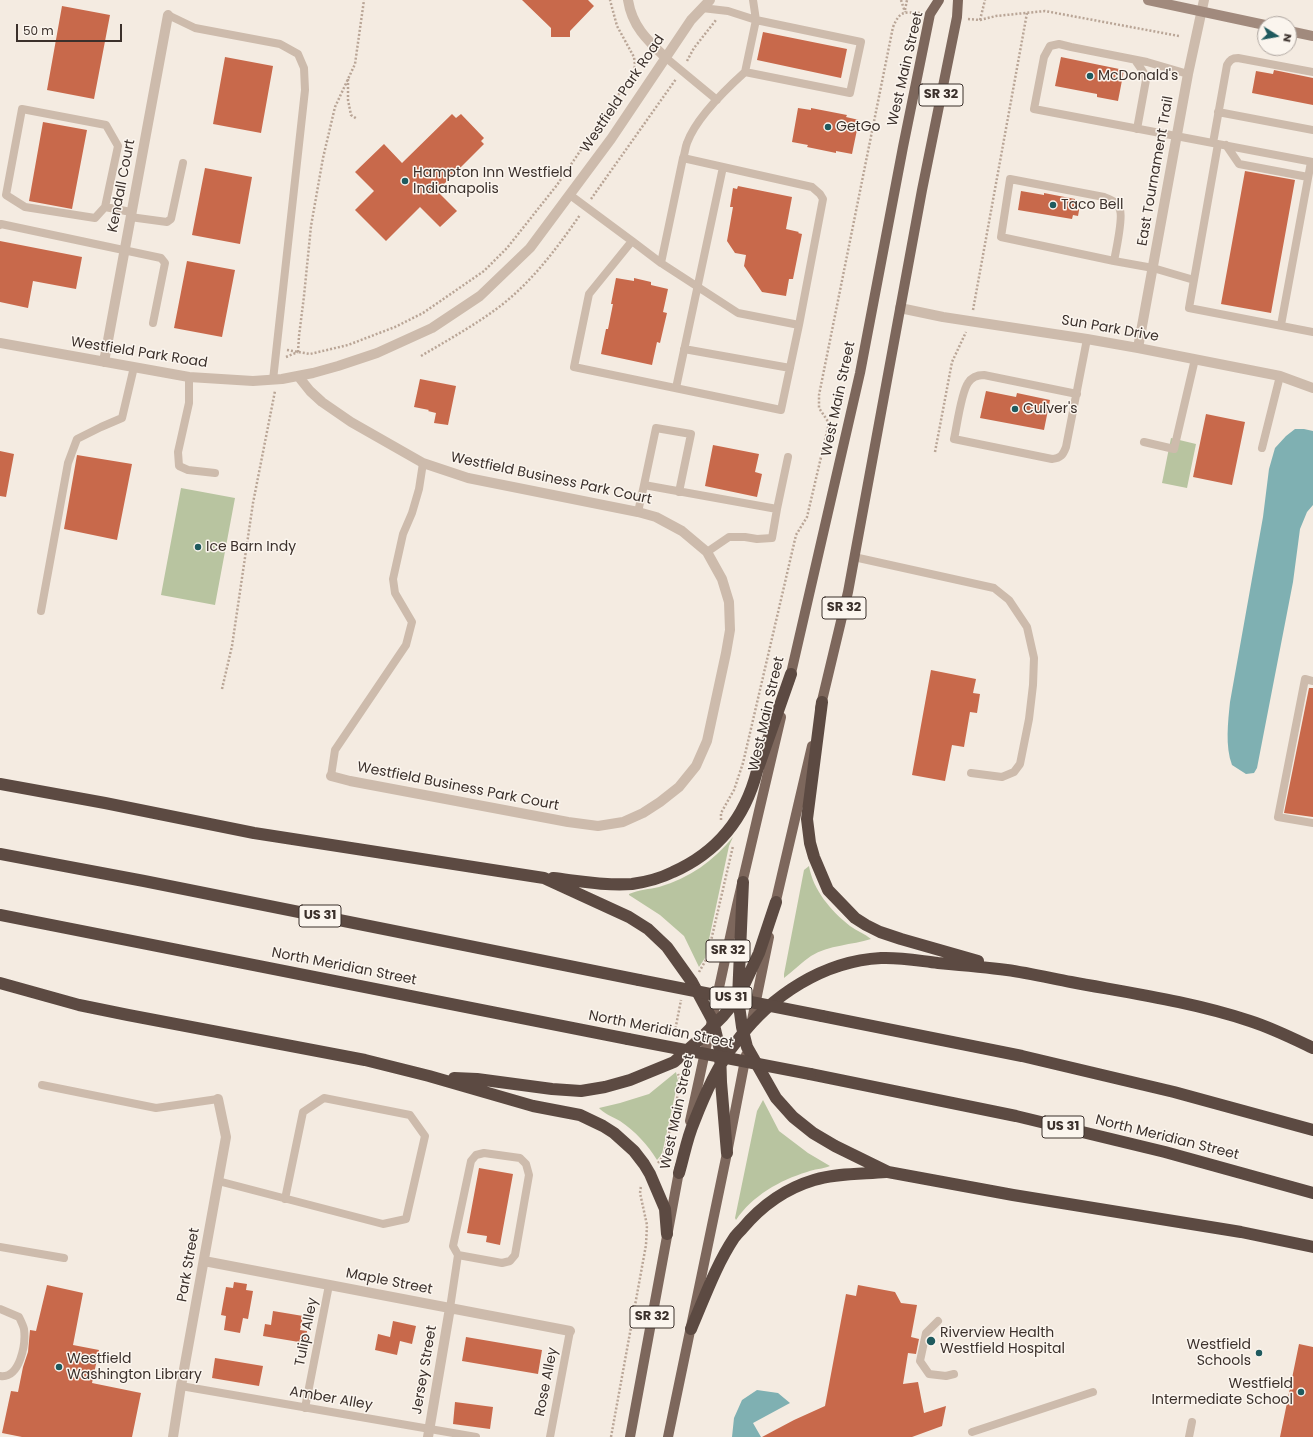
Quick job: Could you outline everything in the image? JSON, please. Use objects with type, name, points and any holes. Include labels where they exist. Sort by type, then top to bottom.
[{"type":"highway","points":[[0,784],[105,803],[254,833],[544,878],[634,884],[665,876],[697,860],[719,843],[730,830],[746,802],[753,786],[791,674]]},
{"type":"highway","points":[[822,702],[807,819],[810,843],[814,857],[828,890],[855,918],[880,932],[1008,970]]},
{"type":"highway","name":"US 31","points":[[0,854],[1036,1059],[1174,1092],[1313,1130]]},
{"type":"highway","points":[[544,878],[629,917],[648,929],[667,947],[692,982],[713,1024],[720,1050],[727,1154]]},
{"type":"highway","points":[[743,882],[738,998],[748,1028],[747,1047],[769,1089],[793,1116],[813,1133],[829,1143],[888,1172]]},
{"type":"highway","points":[[429,1076],[477,1079],[552,1090],[581,1090],[605,1087],[630,1080],[674,1062],[732,1006],[738,998],[759,953],[776,902]]},
{"type":"highway","name":"North Meridian Street","points":[[0,915],[810,1074],[1016,1116],[1165,1152],[1313,1193]]},
{"type":"highway","points":[[679,1173],[693,1123],[721,1064],[736,1041],[793,987],[822,972],[868,959],[907,959],[1008,970],[1210,1010],[1252,1022],[1281,1033],[1313,1048]]},
{"type":"highway","points":[[0,983],[93,1008],[365,1060],[429,1076],[533,1106],[580,1115],[593,1120],[614,1133],[637,1154],[650,1174],[665,1209],[667,1234]]},
{"type":"highway","points":[[691,1329],[726,1250],[734,1236],[751,1217],[780,1195],[798,1185],[836,1176],[888,1172],[1013,1195],[1241,1232],[1313,1247]]},
{"type":"main road","name":"West Main Street","points":[[630,1437],[679,1173],[713,1024],[743,882],[860,373],[930,14],[939,0]]},
{"type":"main road","name":"SR 32","points":[[748,1028],[839,631],[923,183],[957,17],[958,0]]},
{"type":"main road","name":"SR 32","points":[[668,1437],[727,1154],[747,1047]]},
{"type":"street","points":[[628,0],[630,11],[636,26],[650,43],[666,57]]},
{"type":"street","name":"Westfield Park Road","points":[[0,343],[189,377],[252,381],[275,380],[332,368],[378,353],[432,328],[456,314],[480,296],[530,248],[611,139],[692,20],[710,0]]},
{"type":"street","points":[[1148,0],[1257,23]]},
{"type":"street","name":"East Tournament Trail","points":[[1138,348],[1176,136],[1204,0]]},
{"type":"street","name":"Kendall Court","points":[[104,362],[168,15]]},
{"type":"street","points":[[1297,32],[1313,36]]},
{"type":"street","name":"Sun Park Drive","points":[[900,308],[943,317],[1138,348],[1280,376],[1313,388]]},
{"type":"street","name":"Westfield Business Park Court","points":[[298,376],[310,392],[322,402],[351,422],[423,463],[468,478],[638,512],[656,517],[682,531],[707,552],[722,579],[728,602],[730,630],[726,653],[707,741],[696,766],[679,787],[660,802],[643,813],[623,822],[598,826],[560,821],[358,783],[331,776]]},
{"type":"street","name":"Park Street","points":[[173,1437],[226,1137],[218,1099]]},
{"type":"street","name":"Maple Street","points":[[204,1261],[570,1331]]},
{"type":"street","name":"Jersey Street","points":[[428,1433],[450,1308]]},
{"type":"lane","points":[[661,263],[687,144],[696,126],[717,100],[745,72],[756,20],[753,0]]},
{"type":"lane","points":[[702,8],[728,11],[756,20],[861,42],[850,93],[745,72]]},
{"type":"lane","points":[[168,15],[195,28],[280,44],[298,54],[304,68],[305,90],[275,380]]},
{"type":"lane","points":[[1188,74],[1134,60],[1059,44],[1050,46],[1044,57],[1034,109],[1312,162],[1280,325]]},
{"type":"lane","points":[[666,57],[717,100]]},
{"type":"lane","points":[[1313,72],[1238,58],[1234,58],[1227,65],[1218,112],[1216,143],[1189,308],[1313,332]]},
{"type":"lane","points":[[1134,60],[1144,73],[1146,80],[1136,129]]},
{"type":"lane","points":[[22,109],[106,124],[118,146],[105,207],[95,218],[25,207],[6,195],[22,109]]},
{"type":"lane","points":[[1218,112],[1313,130]]},
{"type":"lane","points":[[1226,145],[1239,164],[1308,177]]},
{"type":"lane","points":[[632,241],[589,294],[574,367],[781,410],[823,199],[812,187],[683,158]]},
{"type":"lane","points":[[105,207],[167,222],[171,219],[183,163]]},
{"type":"lane","points":[[676,388],[723,167]]},
{"type":"lane","points":[[1114,261],[1121,212],[1116,203],[1104,197],[1010,179],[1001,237],[1114,261],[1153,268],[1194,280]]},
{"type":"lane","points":[[570,195],[661,263],[738,313],[799,324]]},
{"type":"lane","points":[[0,225],[161,258],[164,263],[153,323]]},
{"type":"lane","points":[[1077,394],[978,375],[972,378],[965,389],[954,439],[1057,459],[1064,453],[1066,447],[1077,394],[1087,339]]},
{"type":"lane","points":[[684,349],[790,368]]},
{"type":"lane","points":[[1144,442],[1174,448],[1194,359]]},
{"type":"lane","points":[[41,611],[68,463],[74,445],[77,439],[101,426],[122,418],[134,367]]},
{"type":"lane","points":[[1262,448],[1280,376]]},
{"type":"lane","points":[[189,377],[189,403],[178,452],[179,466],[188,470],[215,473]]},
{"type":"lane","points":[[638,512],[656,428],[691,434],[680,492]]},
{"type":"lane","points":[[707,552],[729,537],[757,539],[772,538],[788,457]]},
{"type":"lane","points":[[331,776],[335,750],[406,645],[412,622],[405,607],[395,593],[393,579],[403,534],[419,489],[423,463]]},
{"type":"lane","points":[[644,485],[777,509]]},
{"type":"lane","points":[[854,557],[994,588],[1009,600],[1027,627],[1034,658],[1033,685],[1029,719],[1020,764],[1014,772],[1002,777],[971,773]]},
{"type":"lane","points":[[1313,681],[1305,679],[1278,817],[1313,823]]},
{"type":"lane","points":[[42,1085],[156,1108],[218,1099]]},
{"type":"lane","points":[[218,1181],[383,1224],[406,1219],[424,1136],[410,1114],[324,1098],[303,1112],[285,1198]]},
{"type":"lane","points":[[450,1308],[458,1255],[453,1246],[472,1161],[476,1155],[484,1153],[520,1158],[526,1164],[529,1175],[515,1255],[510,1261],[502,1263],[458,1255]]},
{"type":"lane","points":[[0,1247],[64,1258]]},
{"type":"lane","name":"Tulip Alley","points":[[305,1408],[329,1285]]},
{"type":"lane","points":[[0,1309],[19,1317],[24,1328],[22,1351],[18,1364],[13,1373],[4,1377],[0,1376]]},
{"type":"lane","points":[[938,1321],[926,1333],[920,1361],[929,1374],[946,1376],[954,1374]]},
{"type":"lane","name":"Rose Alley","points":[[550,1437],[570,1331]]},
{"type":"lane","name":"Amber Alley","points":[[181,1386],[305,1408],[428,1433],[476,1437]]},
{"type":"lane","points":[[972,1432],[1093,1392]]},
{"type":"lane","points":[[1189,1437],[1192,1422]]},
{"type":"path","points":[[298,352],[311,226],[322,165],[335,107],[355,64],[364,0]]},
{"type":"path","points":[[281,359],[298,352],[310,354],[348,345],[395,327],[423,313],[478,275],[507,248],[557,185],[632,76],[635,68],[635,61],[617,26],[610,0]]},
{"type":"path","points":[[900,0],[905,12]]},
{"type":"path","points":[[611,1437],[646,1245],[647,1225],[640,1188],[664,1155],[680,1081],[674,1062],[672,1048],[682,998],[707,958],[732,848],[737,834],[724,825],[720,818],[734,790],[743,763],[796,535],[807,517],[829,423],[819,408],[819,395],[893,27],[897,17],[905,12],[907,0]]},
{"type":"path","points":[[985,0],[980,20],[996,16],[1045,11],[1179,36]]},
{"type":"path","points":[[935,452],[952,362],[971,321],[1027,13]]},
{"type":"path","points":[[348,79],[348,100],[351,115],[357,118]]},
{"type":"path","points":[[222,689],[232,646],[253,503],[275,380]]},
{"type":"green space","points":[[1171,438],[1196,444],[1187,488],[1162,483]]},
{"type":"green space","name":"Ice Barn Indy","points":[[181,488],[235,498],[215,605],[161,595]]},
{"type":"green space","points":[[733,837],[729,846],[705,958],[699,967],[684,936],[660,915],[629,894],[659,887],[691,874],[717,854]]},
{"type":"green space","points":[[809,866],[814,883],[830,907],[850,926],[871,939],[833,947],[818,952],[808,958],[784,978],[804,870]]},
{"type":"green space","points":[[676,1072],[678,1081],[662,1154],[657,1160],[650,1149],[631,1129],[599,1108],[649,1094]]},
{"type":"green space","points":[[763,1100],[779,1131],[808,1153],[830,1166],[797,1175],[777,1184],[758,1196],[736,1220],[735,1218],[757,1111]]},
{"type":"water","points":[[1295,429],[1313,431],[1313,505],[1307,512],[1300,529],[1293,582],[1257,768],[1254,773],[1246,774],[1232,765],[1228,750],[1228,718],[1230,702],[1263,517],[1269,469],[1275,448]]},
{"type":"water","points":[[757,1390],[778,1393],[790,1403],[753,1423],[761,1437],[732,1437],[734,1418],[742,1400]]},
{"type":"building","points":[[522,0],[588,0],[594,6],[570,31],[570,37],[551,37],[551,28]]},
{"type":"building","points":[[62,6],[110,15],[94,99],[47,90]]},
{"type":"building","points":[[763,32],[847,49],[841,78],[757,60]]},
{"type":"building","points":[[225,57],[273,66],[261,133],[213,124]]},
{"type":"building","name":"McDonald's","points":[[1061,57],[1124,70],[1118,101],[1097,97],[1097,94],[1055,86]]},
{"type":"building","points":[[1274,70],[1313,78],[1313,105],[1252,93],[1256,71],[1273,74]]},
{"type":"building","points":[[798,108],[811,110],[811,108],[847,115],[846,117],[859,120],[852,154],[836,151],[836,153],[807,147],[808,145],[792,142]]},
{"type":"building","name":"Hampton Inn Westfield Indianapolis","points":[[452,114],[456,118],[461,114],[484,138],[481,141],[484,144],[437,191],[457,211],[440,227],[420,207],[386,241],[355,210],[374,191],[355,172],[384,144],[402,163]]},
{"type":"building","points":[[43,122],[87,130],[72,209],[29,201]]},
{"type":"building","points":[[205,168],[252,177],[240,244],[192,235]]},
{"type":"building","points":[[1245,171],[1295,180],[1271,313],[1221,304]]},
{"type":"building","points":[[738,186],[792,197],[786,229],[802,234],[793,279],[789,279],[786,296],[762,292],[744,266],[746,255],[735,253],[727,241],[733,207],[730,207],[733,188],[737,189]]},
{"type":"building","points":[[1021,191],[1044,195],[1044,193],[1075,199],[1075,204],[1080,205],[1078,216],[1073,215],[1072,219],[1018,210]]},
{"type":"building","points":[[0,241],[82,257],[76,289],[33,281],[28,308],[0,302]]},
{"type":"building","points":[[187,261],[235,270],[222,337],[174,328]]},
{"type":"building","points":[[616,278],[634,281],[634,278],[651,282],[651,285],[668,289],[663,312],[667,313],[660,343],[657,342],[652,365],[601,354],[613,304],[611,304]]},
{"type":"building","points":[[420,379],[456,386],[448,425],[434,423],[436,413],[414,407]]},
{"type":"building","name":"Culver's","points":[[986,391],[1016,397],[1017,393],[1050,400],[1044,430],[980,418]]},
{"type":"building","points":[[1206,414],[1245,422],[1232,485],[1193,477]]},
{"type":"building","points":[[713,445],[759,454],[755,472],[762,474],[757,497],[705,486]]},
{"type":"building","points":[[0,451],[14,454],[6,497],[0,496]]},
{"type":"building","points":[[77,455],[132,464],[117,540],[64,529]]},
{"type":"building","points":[[931,670],[976,679],[973,693],[980,694],[977,713],[970,712],[964,747],[952,745],[945,781],[912,775]]},
{"type":"building","points":[[1309,688],[1313,688],[1313,817],[1284,813]]},
{"type":"building","points":[[479,1168],[513,1174],[500,1245],[486,1242],[487,1236],[467,1233]]},
{"type":"building","points":[[234,1282],[247,1284],[246,1290],[253,1291],[248,1319],[243,1318],[240,1333],[224,1330],[226,1316],[221,1315],[226,1287],[233,1288]]},
{"type":"building","name":"Westfield Washington Library","points":[[47,1285],[83,1293],[73,1345],[99,1350],[92,1383],[141,1393],[132,1437],[22,1437],[2,1433],[11,1391],[18,1392],[23,1367],[28,1352],[30,1330],[36,1331]]},
{"type":"building","points":[[858,1285],[895,1292],[901,1303],[917,1305],[911,1337],[919,1339],[916,1354],[908,1353],[903,1384],[918,1382],[924,1413],[946,1406],[942,1426],[912,1437],[762,1437],[825,1406],[846,1294],[856,1296]]},
{"type":"building","points":[[273,1311],[303,1316],[300,1330],[307,1331],[305,1343],[263,1336],[265,1324],[271,1325]]},
{"type":"building","points":[[393,1321],[416,1326],[412,1344],[400,1341],[397,1355],[375,1350],[378,1334],[390,1337]]},
{"type":"building","points":[[466,1337],[542,1350],[538,1374],[462,1361]]},
{"type":"building","name":"Westfield Intermediate School","points":[[1299,1344],[1313,1347],[1313,1437],[1280,1437]]},
{"type":"building","points":[[215,1358],[263,1366],[259,1386],[212,1378]]},
{"type":"building","points":[[455,1402],[493,1407],[490,1429],[453,1424]]},
{"type":"place","name":"McDonald's","points":[[1090,76]]},
{"type":"place","name":"GetGo","points":[[828,127]]},
{"type":"place","name":"Hampton Inn Westfield Indianapolis","points":[[405,181]]},
{"type":"place","name":"Taco Bell","points":[[1053,205]]},
{"type":"place","name":"Culver's","points":[[1015,409]]},
{"type":"place","name":"Ice Barn Indy","points":[[198,547]]},
{"type":"place","name":"Riverview Health Westfield Hospital","points":[[931,1341]]},
{"type":"place","name":"Westfield Schools","points":[[1259,1353]]},
{"type":"place","name":"Westfield Washington Library","points":[[59,1367]]},
{"type":"place","name":"Westfield Intermediate School","points":[[1301,1392]]}]
